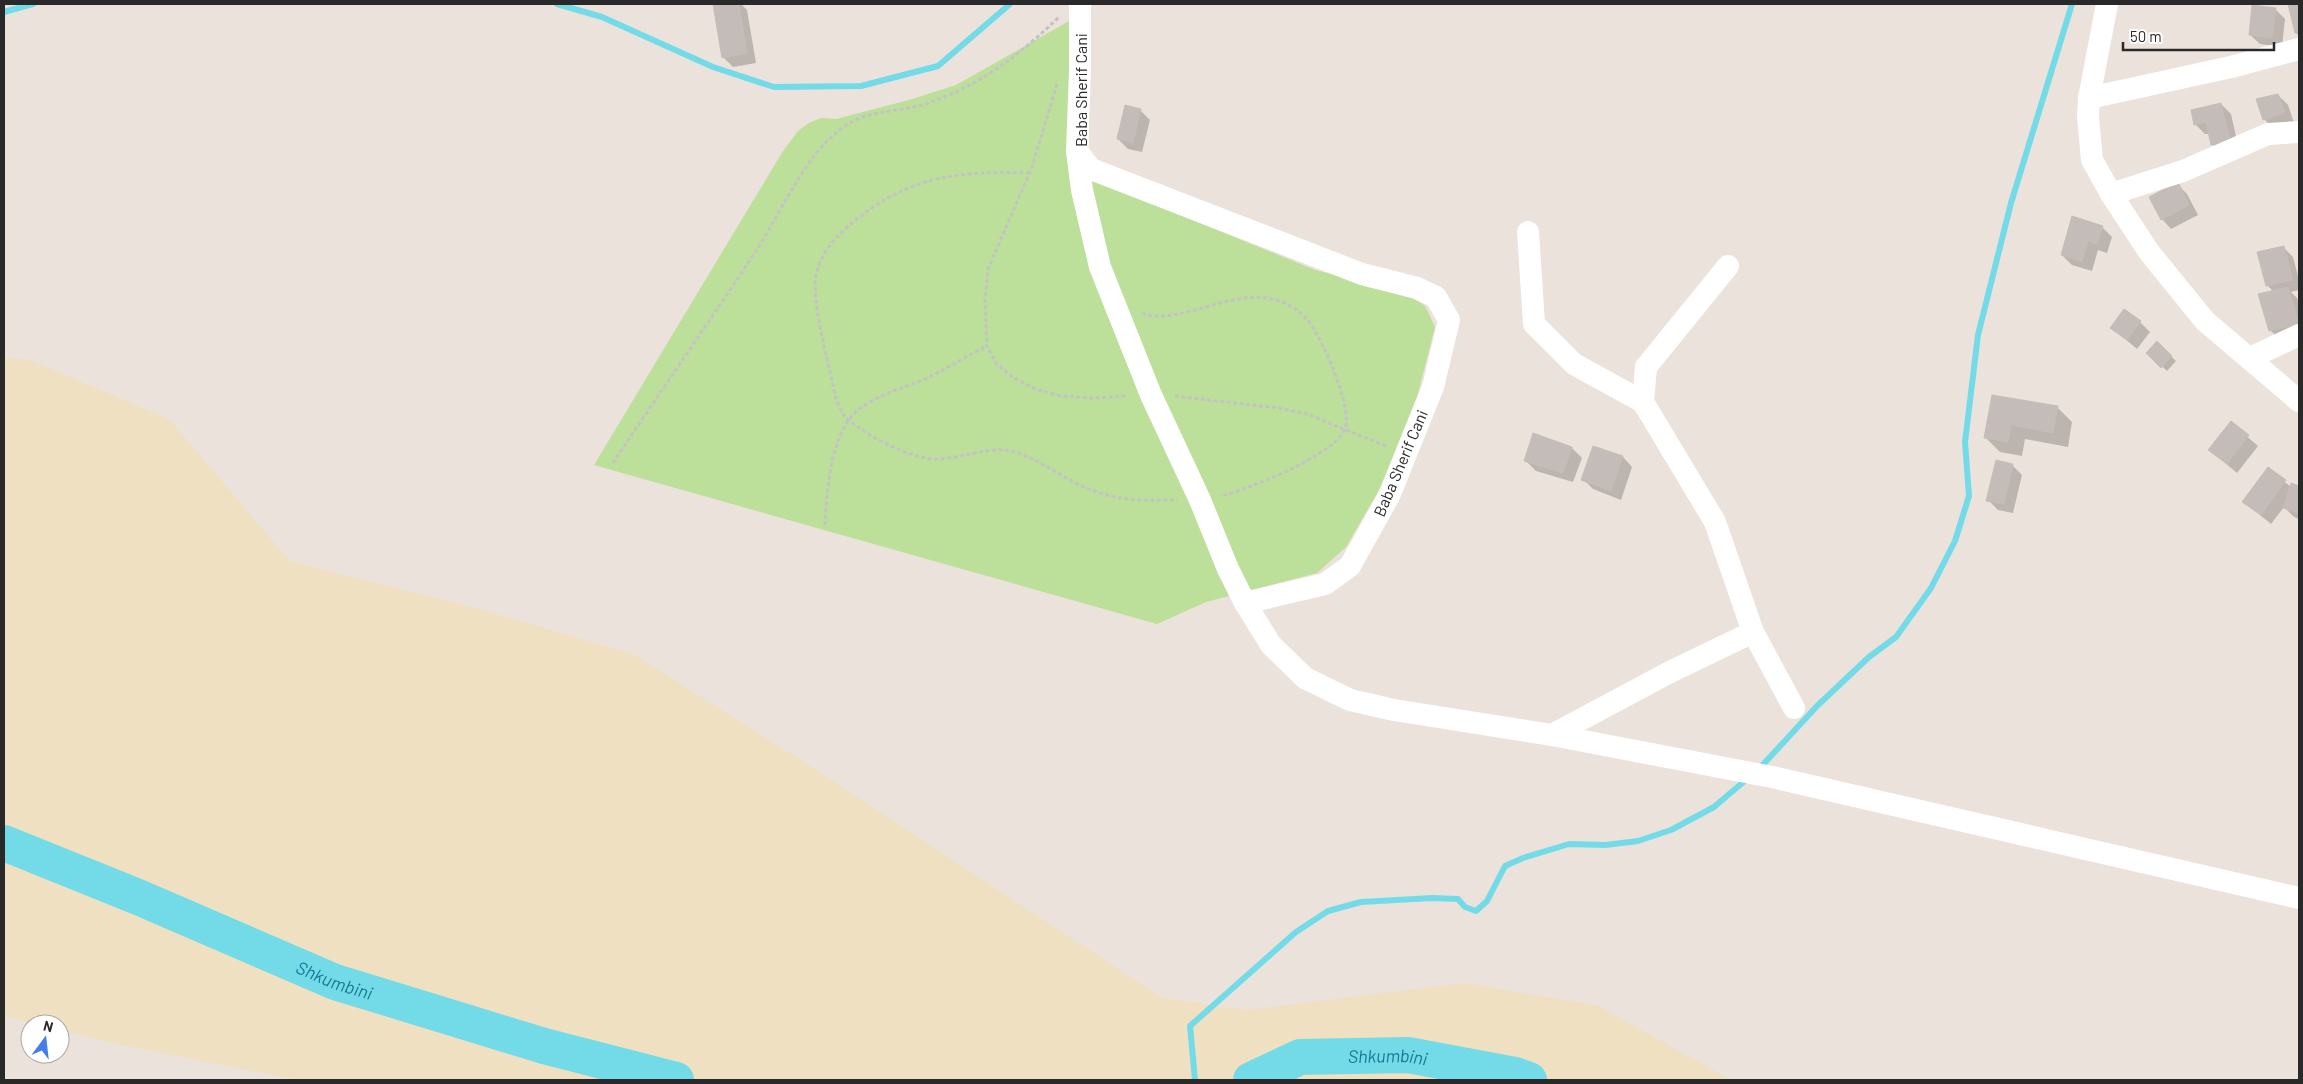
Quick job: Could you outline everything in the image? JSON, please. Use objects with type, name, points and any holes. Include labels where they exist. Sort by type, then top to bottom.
[{"type":"street","points":[[2107,4],[2089,98],[2088,117],[2092,160],[2111,194],[2149,252],[2206,321],[2299,401]]},
{"type":"street","name":"Baba Sherif Cani","points":[[1072,7],[1080,70],[1077,152],[1092,169],[1362,274],[1416,288],[1436,298],[1449,320],[1433,387],[1390,494],[1350,566],[1325,584],[1245,603]]},
{"type":"street","points":[[2089,98],[2231,67],[2299,49]]},
{"type":"street","points":[[2111,194],[2183,171],[2268,134],[2299,132]]},
{"type":"street","points":[[1077,152],[1082,190],[1100,266],[1151,395],[1245,603],[1271,645],[1305,678],[1350,700],[1394,710],[1552,735],[1772,777],[2299,898]]},
{"type":"street","points":[[1528,232],[1534,324],[1574,364],[1643,402],[1715,522],[1753,632],[1794,708]]},
{"type":"street","points":[[1643,402],[1646,367],[1728,266]]},
{"type":"street","points":[[2250,358],[2299,335]]},
{"type":"street","points":[[1552,735],[1670,672],[1753,632]]},
{"type":"path","points":[[613,463],[757,250],[824,142],[844,126],[861,117],[903,110],[928,103],[974,83],[1011,58],[1072,7]]},
{"type":"path","points":[[1030,173],[992,172],[951,175],[923,182],[882,201],[850,224],[832,241],[822,257],[816,275],[815,295],[836,398],[842,412],[849,421],[914,456],[934,459],[985,452],[1010,451],[1026,456],[1084,487],[1108,496],[1134,501],[1200,500],[1231,494],[1258,485],[1323,450],[1340,436],[1345,428],[1342,392],[1326,353],[1311,325],[1296,309],[1279,301],[1252,296],[1157,317],[1139,312]]},
{"type":"path","points":[[826,525],[827,489],[839,438],[849,421],[860,408],[876,399],[924,380],[986,346]]},
{"type":"green space","points":[[1078,16],[1078,173],[1315,270],[1403,292],[1425,306],[1435,327],[1417,397],[1379,490],[1346,547],[1317,573],[1206,602],[1157,624],[594,465],[783,151],[798,131],[809,123],[821,118],[836,119],[909,100],[956,85]]},
{"type":"sand","name":"Shkumbini","points":[[4,358],[30,360],[169,419],[290,561],[479,609],[635,655],[815,769],[1162,998],[1246,1010],[1464,983],[1599,1006],[1731,1080],[297,1080],[127,1046],[70,1032],[70,1014],[20,1014],[20,1020],[4,1016]]},
{"type":"building","points":[[713,4],[739,4],[747,53],[722,58]]},
{"type":"building","points":[[2288,4],[2299,4],[2299,32],[2295,33]]},
{"type":"building","points":[[2252,5],[2276,8],[2272,38],[2249,35]]},
{"type":"building","points":[[2278,94],[2285,113],[2263,120],[2256,99]]},
{"type":"building","points":[[2221,103],[2230,140],[2211,145],[2206,122],[2194,125],[2191,110]]},
{"type":"building","points":[[1125,105],[1141,109],[1133,143],[1117,139]]},
{"type":"building","points":[[2178,182],[2189,205],[2161,220],[2149,197]]},
{"type":"building","points":[[2072,216],[2103,226],[2097,244],[2088,241],[2082,262],[2061,255]]},
{"type":"building","points":[[2284,246],[2293,280],[2266,286],[2257,252]]},
{"type":"building","points":[[2288,287],[2299,324],[2269,331],[2258,294]]},
{"type":"building","points":[[2124,309],[2141,321],[2127,340],[2110,328]]},
{"type":"building","points":[[2157,341],[2172,356],[2161,368],[2146,353]]},
{"type":"building","points":[[1992,395],[2058,406],[2053,433],[2011,425],[2008,442],[1984,438]]},
{"type":"building","points":[[2231,421],[2249,435],[2227,464],[2208,450]]},
{"type":"building","points":[[1533,433],[1572,447],[1563,473],[1524,461]]},
{"type":"building","points":[[1593,446],[1623,456],[1611,491],[1581,480]]},
{"type":"building","points":[[1996,460],[2013,464],[2004,504],[1986,501]]},
{"type":"building","points":[[2268,467],[2286,480],[2261,515],[2242,502]]},
{"type":"building","points":[[2291,483],[2299,486],[2299,513],[2283,508]]},
{"type":"waterway","points":[[4,12],[33,4]]},
{"type":"waterway","points":[[557,4],[602,17],[713,67],[774,87],[861,86],[938,66],[1010,4]]},
{"type":"waterway","points":[[1758,770],[1817,706],[1869,657],[1896,637],[1931,588],[1955,541],[1969,496],[1965,442],[1978,335],[2011,203],[2072,4]]},
{"type":"waterway","points":[[1195,1080],[1190,1026],[1296,932],[1328,911],[1361,902],[1432,898],[1458,899],[1465,907],[1476,911],[1487,901],[1505,866],[1523,858],[1569,844],[1605,845],[1638,841],[1671,830],[1714,807],[1748,778]]},
{"type":"waterway","name":"Shkumbini","points":[[4,843],[138,897],[335,982],[544,1046],[676,1080]]},
{"type":"waterway","name":"Shkumbini","points":[[1251,1080],[1300,1057],[1408,1055],[1515,1075],[1529,1080]]}]
